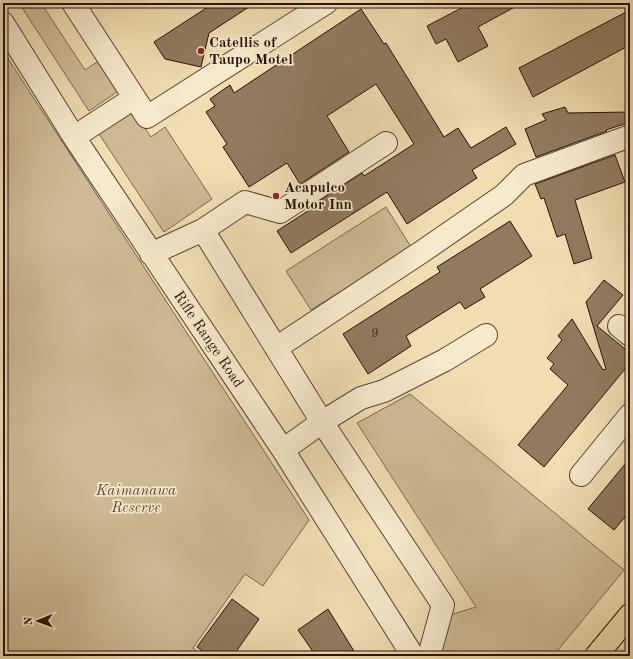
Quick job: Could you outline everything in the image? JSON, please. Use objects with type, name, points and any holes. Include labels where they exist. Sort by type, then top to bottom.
[{"type":"main road","points":[[596,656],[630,615]]},
{"type":"street","points":[[73,3],[147,117],[326,3]]},
{"type":"street","name":"Rifle Range Road","points":[[3,23],[74,137],[283,450],[413,656]]},
{"type":"street","points":[[74,137],[134,98]]},
{"type":"street","points":[[276,348],[504,195],[524,175],[630,136]]},
{"type":"street","points":[[152,254],[203,230],[245,202],[280,212],[386,143]]},
{"type":"street","points":[[203,230],[322,422],[443,605],[429,656]]},
{"type":"street","points":[[283,450],[322,422],[361,398],[384,391],[445,360],[486,335]]},
{"type":"street","points":[[581,475],[630,415]]},
{"type":"green space","points":[[19,3],[41,3],[85,70],[100,60],[120,90],[89,111]]},
{"type":"green space","name":"Kaimanawa Reserve","points":[[3,51],[309,520],[263,586],[245,574],[193,648],[203,656],[3,656]]},
{"type":"green space","points":[[131,108],[151,137],[165,127],[212,199],[164,232],[97,131]]},
{"type":"green space","points":[[386,207],[411,247],[311,310],[286,271]]},
{"type":"green space","points":[[410,394],[624,570],[553,656],[438,656],[446,619],[453,614],[476,607],[357,423]]},
{"type":"building","points":[[214,3],[255,3],[209,33],[201,67],[165,59],[154,42]]},
{"type":"building","points":[[471,3],[522,3],[478,27],[488,46],[458,62],[446,39],[436,44],[427,26]]},
{"type":"building","points":[[361,9],[384,44],[386,43],[444,137],[458,128],[471,148],[506,127],[516,144],[472,170],[477,178],[407,224],[387,192],[291,253],[277,231],[362,173],[364,176],[414,144],[376,84],[327,116],[349,152],[300,184],[287,163],[249,187],[223,147],[227,144],[206,112],[215,106],[210,99],[230,85],[234,93]]},
{"type":"building","points":[[630,10],[630,45],[533,97],[519,68]]},
{"type":"building","points":[[565,107],[568,113],[630,112],[630,122],[536,157],[525,129],[546,120],[542,114]]},
{"type":"building","points":[[615,155],[625,182],[575,200],[592,258],[574,264],[565,234],[557,237],[544,198],[541,199],[535,184]]},
{"type":"building","points":[[510,221],[532,256],[480,289],[485,297],[465,309],[460,302],[406,336],[411,346],[368,374],[343,334],[440,272],[437,267]]},
{"type":"building","points":[[604,280],[623,295],[597,326],[630,353],[630,363],[544,467],[518,445],[568,385],[550,369],[554,364],[547,358],[562,340],[558,336],[572,319],[603,370],[606,369],[586,302]]},
{"type":"building","points":[[630,458],[630,511],[614,530],[588,509]]},
{"type":"building","points":[[232,599],[259,619],[233,656],[209,656],[197,647]]},
{"type":"building","points":[[328,609],[357,656],[316,656],[298,630]]},
{"type":"place","name":"Catellis of Taupo Motel","points":[[201,51]]},
{"type":"place","name":"Acapulco Motor Inn","points":[[276,196]]}]
